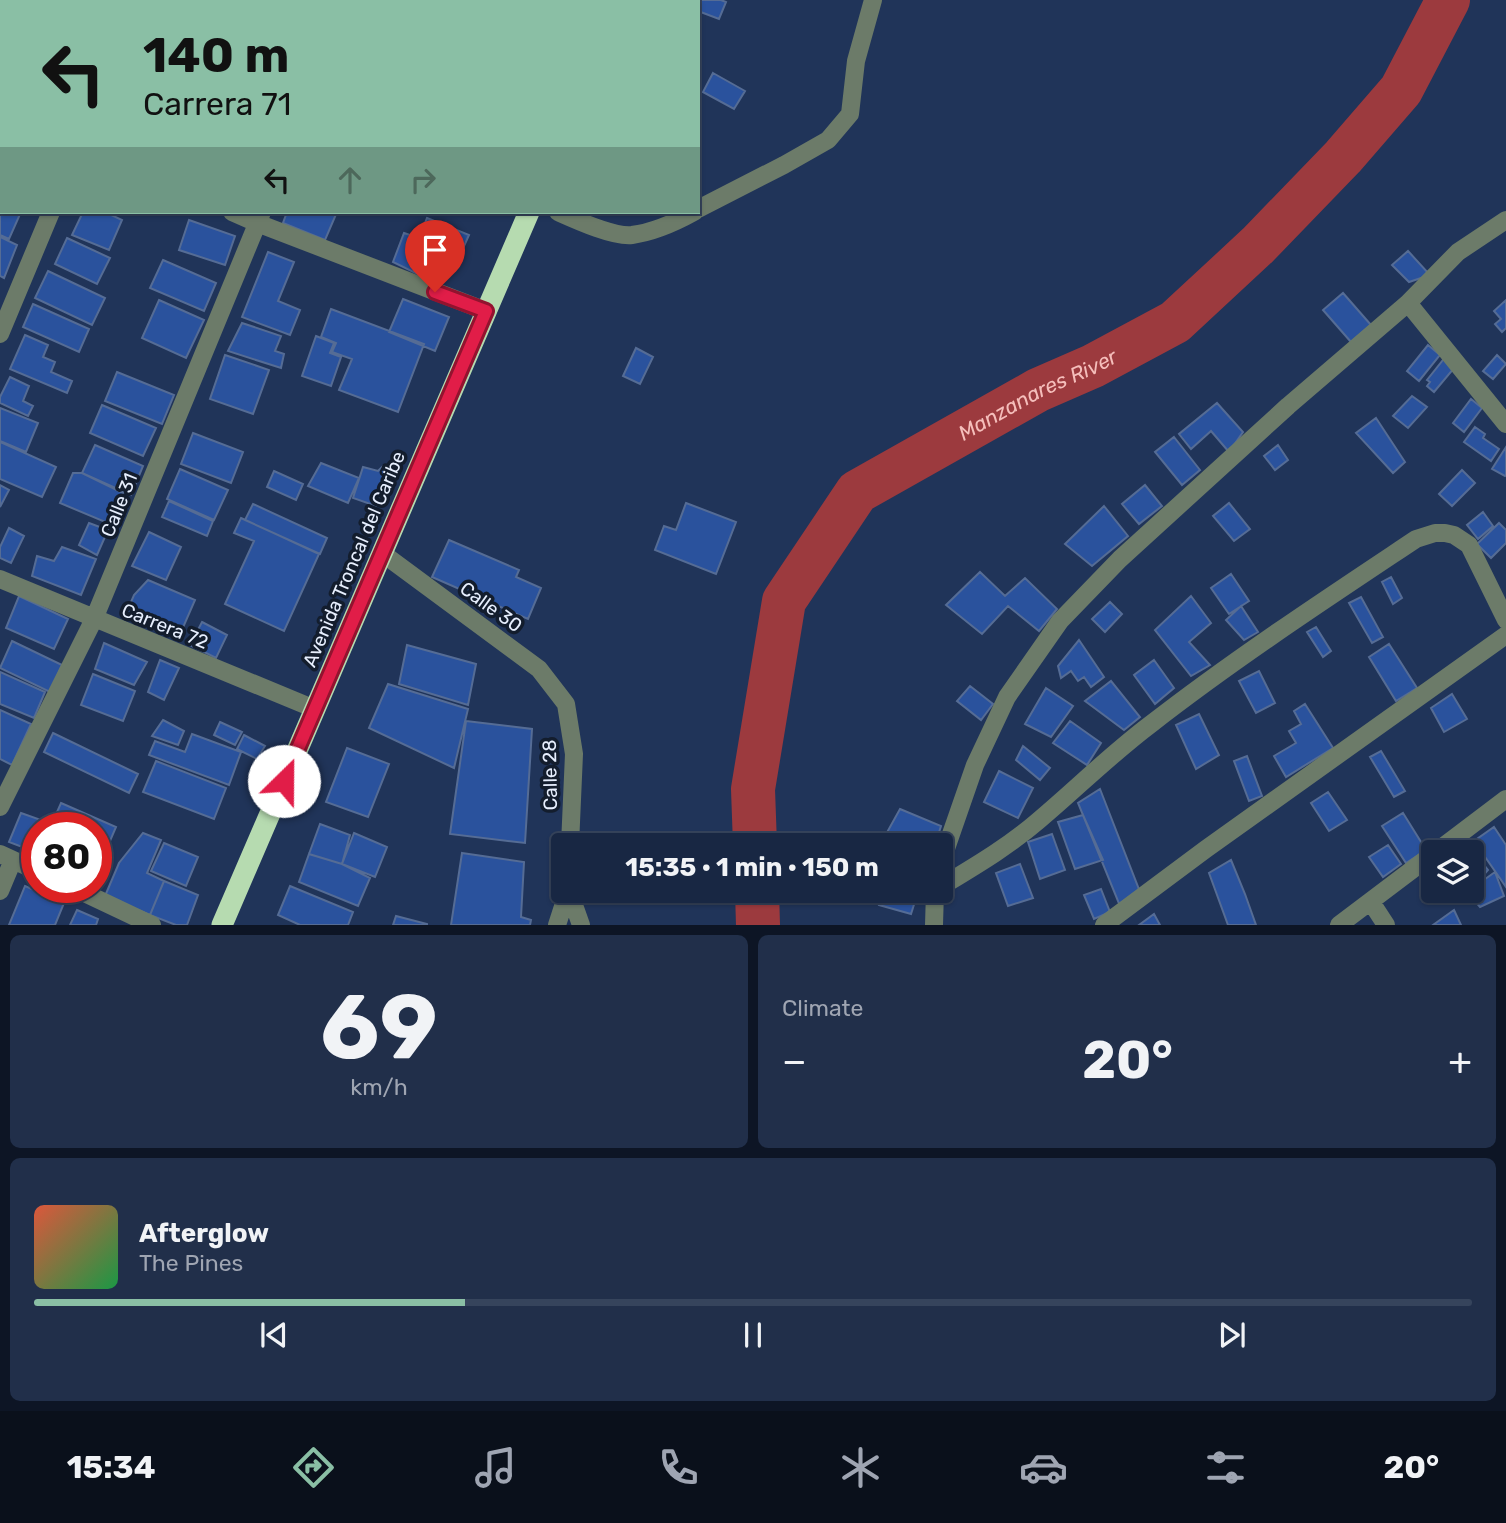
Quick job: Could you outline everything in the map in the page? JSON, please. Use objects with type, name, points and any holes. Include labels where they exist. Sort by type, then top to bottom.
[{"type":"highway","name":"Avenida Troncal del Caribe","points":[[222,925],[528,214]]},
{"type":"street","points":[[700,209],[828,140],[850,114],[856,61],[873,0]]},
{"type":"street","points":[[0,334],[50,214]]},
{"type":"street","points":[[241,214],[259,218],[486,311]]},
{"type":"street","points":[[563,214],[591,226],[630,235],[675,223],[691,214]]},
{"type":"street","name":"Calle 31","points":[[0,807],[94,620],[259,218]]},
{"type":"street","points":[[951,833],[975,765],[1007,697],[1060,621],[1120,559],[1288,406],[1408,303],[1458,252],[1506,220]]},
{"type":"street","points":[[1408,303],[1506,424]]},
{"type":"street","points":[[953,879],[1037,822],[1112,756],[1188,696],[1416,539],[1445,533],[1454,535],[1469,545],[1506,620]]},
{"type":"street","name":"Calle 30","points":[[382,553],[539,669],[566,704]]},
{"type":"street","name":"Carrera 72","points":[[0,579],[315,709]]},
{"type":"street","points":[[1104,925],[1506,635]]},
{"type":"street","name":"Calle 28","points":[[566,704],[574,754],[571,833]]},
{"type":"street","points":[[1452,840],[1506,799]]},
{"type":"street","points":[[0,891],[7,857]]},
{"type":"street","points":[[1339,925],[1421,864]]},
{"type":"street","points":[[1371,902],[1386,925]]},
{"type":"street","points":[[106,903],[152,925]]},
{"type":"street","points":[[557,925],[564,903]]},
{"type":"street","points":[[573,903],[581,925]]},
{"type":"street","points":[[934,925],[935,903]]},
{"type":"building","points":[[700,0],[726,2],[719,19],[700,12]]},
{"type":"building","points":[[713,73],[745,91],[734,109],[703,92]]},
{"type":"building","points":[[0,214],[20,214],[9,239],[0,235]]},
{"type":"building","points":[[82,214],[109,214],[122,220],[109,250],[72,235]]},
{"type":"building","points":[[286,214],[336,214],[325,240],[283,223]]},
{"type":"building","points":[[427,218],[469,235],[460,255],[419,238]]},
{"type":"building","points":[[189,220],[235,236],[225,265],[179,250]]},
{"type":"building","points":[[404,233],[454,256],[440,285],[393,262]]},
{"type":"building","points":[[0,237],[17,245],[4,278],[0,276]]},
{"type":"building","points":[[67,238],[110,258],[97,284],[55,264]]},
{"type":"building","points":[[1408,251],[1430,275],[1409,282],[1392,265]]},
{"type":"building","points":[[268,252],[294,262],[278,301],[300,310],[290,335],[242,317]]},
{"type":"building","points":[[163,260],[216,283],[204,311],[150,288]]},
{"type":"building","points":[[48,271],[105,298],[92,325],[35,298]]},
{"type":"building","points":[[1343,293],[1371,325],[1351,342],[1323,310]]},
{"type":"building","points":[[403,299],[449,317],[435,351],[389,332]]},
{"type":"building","points":[[159,300],[204,320],[186,358],[142,338]]},
{"type":"building","points":[[1506,300],[1506,328],[1502,332],[1495,324],[1501,319],[1494,311]]},
{"type":"building","points":[[33,304],[89,329],[79,352],[23,327]]},
{"type":"building","points":[[331,309],[424,344],[398,412],[339,390],[352,359],[332,352],[336,343],[321,337]]},
{"type":"building","points":[[242,323],[281,336],[275,351],[284,354],[281,368],[228,351]]},
{"type":"building","points":[[25,335],[48,345],[43,357],[55,362],[51,372],[72,381],[67,393],[10,369]]},
{"type":"building","points":[[316,336],[334,343],[330,353],[341,357],[331,386],[302,376]]},
{"type":"building","points":[[1428,345],[1440,355],[1419,381],[1407,371]]},
{"type":"building","points":[[636,348],[653,357],[640,384],[623,376]]},
{"type":"building","points":[[225,355],[269,370],[253,414],[210,399]]},
{"type":"building","points":[[1447,355],[1455,367],[1434,392],[1427,386],[1430,382],[1427,380]]},
{"type":"building","points":[[1497,355],[1506,364],[1493,379],[1483,371]]},
{"type":"building","points":[[117,372],[174,395],[162,424],[105,401]]},
{"type":"building","points":[[10,377],[29,386],[23,401],[33,406],[28,416],[0,403],[0,397]]},
{"type":"building","points":[[1412,396],[1427,407],[1408,428],[1393,416]]},
{"type":"building","points":[[1471,399],[1482,408],[1464,432],[1453,423]]},
{"type":"building","points":[[1217,403],[1243,432],[1229,452],[1211,431],[1191,449],[1179,434]]},
{"type":"building","points":[[102,405],[156,428],[143,456],[90,433]]},
{"type":"building","points":[[0,408],[38,423],[26,452],[0,441]]},
{"type":"building","points":[[1376,418],[1405,462],[1393,473],[1356,433]]},
{"type":"building","points":[[1475,427],[1485,434],[1483,438],[1499,449],[1491,461],[1464,442]]},
{"type":"building","points":[[193,433],[243,452],[231,483],[181,464]]},
{"type":"building","points":[[1174,437],[1200,470],[1182,485],[1155,452]]},
{"type":"building","points":[[0,442],[56,467],[42,497],[0,479]]},
{"type":"building","points":[[95,445],[143,466],[131,495],[82,473]]},
{"type":"building","points":[[1278,445],[1288,460],[1275,470],[1264,456]]},
{"type":"building","points":[[1506,447],[1506,475],[1505,476],[1492,469]]},
{"type":"building","points":[[321,463],[359,478],[348,503],[308,486]]},
{"type":"building","points":[[383,466],[388,467],[376,506],[353,498],[363,467],[378,471]]},
{"type":"building","points":[[180,469],[228,490],[214,520],[167,499]]},
{"type":"building","points":[[1462,470],[1475,483],[1452,506],[1439,494]]},
{"type":"building","points":[[274,471],[303,484],[296,500],[267,487]]},
{"type":"building","points":[[73,473],[82,473],[123,493],[110,524],[60,503]]},
{"type":"building","points":[[0,485],[9,490],[0,507]]},
{"type":"building","points":[[1145,485],[1162,506],[1139,524],[1122,504]]},
{"type":"building","points":[[169,501],[213,521],[207,536],[162,517]]},
{"type":"building","points":[[686,503],[736,522],[716,574],[655,550],[664,526],[676,530]]},
{"type":"building","points":[[1229,503],[1250,529],[1234,541],[1213,516]]},
{"type":"building","points":[[253,504],[327,538],[320,554],[245,520]]},
{"type":"building","points":[[1104,506],[1128,536],[1092,566],[1065,544]]},
{"type":"building","points":[[1483,512],[1493,526],[1478,539],[1467,525]]},
{"type":"building","points":[[241,518],[319,554],[284,631],[225,604],[254,541],[234,533]]},
{"type":"building","points":[[89,523],[108,530],[97,555],[79,545]]},
{"type":"building","points":[[1499,523],[1506,530],[1506,543],[1491,558],[1477,544]]},
{"type":"building","points":[[9,528],[24,536],[11,563],[0,558],[0,547]]},
{"type":"building","points":[[149,532],[181,547],[166,580],[132,566]]},
{"type":"building","points":[[449,540],[519,570],[516,577],[541,588],[528,619],[432,577]]},
{"type":"building","points":[[62,547],[96,559],[81,595],[32,576],[37,556],[54,561]]},
{"type":"building","points":[[980,572],[1005,596],[1025,578],[1057,609],[1039,631],[1008,606],[982,634],[946,605]]},
{"type":"building","points":[[1231,574],[1249,601],[1229,614],[1211,588]]},
{"type":"building","points":[[1391,577],[1402,598],[1393,604],[1382,582]]},
{"type":"building","points":[[148,580],[195,600],[178,639],[125,616],[134,595]]},
{"type":"building","points":[[19,596],[68,619],[54,649],[6,628]]},
{"type":"building","points":[[1191,596],[1211,623],[1189,642],[1210,665],[1191,676],[1155,630]]},
{"type":"building","points":[[1361,597],[1383,637],[1372,643],[1349,603]]},
{"type":"building","points":[[1110,602],[1122,614],[1105,632],[1092,619]]},
{"type":"building","points":[[1241,606],[1258,632],[1244,640],[1226,620]]},
{"type":"building","points":[[202,622],[227,635],[216,658],[190,645]]},
{"type":"building","points":[[1316,627],[1331,651],[1323,657],[1307,632]]},
{"type":"building","points":[[1079,640],[1104,677],[1091,687],[1084,677],[1078,681],[1071,671],[1061,678],[1058,666]]},
{"type":"building","points":[[12,641],[62,665],[50,692],[0,668]]},
{"type":"building","points":[[104,643],[147,662],[134,685],[95,669]]},
{"type":"building","points":[[1389,644],[1417,688],[1396,701],[1369,657]]},
{"type":"building","points":[[407,645],[476,664],[468,705],[399,684]]},
{"type":"building","points":[[160,660],[179,668],[164,700],[148,692]]},
{"type":"building","points":[[1154,660],[1174,688],[1155,704],[1134,675]]},
{"type":"building","points":[[1259,671],[1275,703],[1256,713],[1239,681]]},
{"type":"building","points":[[0,672],[45,692],[34,718],[0,704]]},
{"type":"building","points":[[93,674],[135,691],[123,721],[81,705]]},
{"type":"building","points":[[1111,681],[1140,717],[1124,730],[1085,701]]},
{"type":"building","points":[[388,684],[468,709],[454,768],[369,728]]},
{"type":"building","points":[[970,686],[993,704],[981,720],[957,701]]},
{"type":"building","points":[[1046,688],[1073,706],[1051,737],[1025,724]]},
{"type":"building","points":[[1452,694],[1467,719],[1444,732],[1431,708]]},
{"type":"building","points":[[1305,704],[1333,748],[1286,777],[1274,756],[1296,743],[1289,731],[1301,724],[1294,711]]},
{"type":"building","points":[[0,710],[31,724],[12,765],[0,759]]},
{"type":"building","points":[[1199,714],[1219,755],[1196,769],[1176,725]]},
{"type":"building","points":[[163,720],[184,731],[178,745],[152,736]]},
{"type":"building","points":[[466,721],[532,729],[525,843],[450,834]]},
{"type":"building","points":[[1070,721],[1101,743],[1087,765],[1053,743]]},
{"type":"building","points":[[220,722],[242,732],[235,745],[214,735]]},
{"type":"building","points":[[53,733],[138,774],[129,793],[44,752]]},
{"type":"building","points":[[192,734],[241,752],[229,785],[149,755],[155,741],[185,752]]},
{"type":"building","points":[[244,735],[265,746],[257,759],[237,749]]},
{"type":"building","points":[[1023,746],[1050,768],[1040,780],[1016,760]]},
{"type":"building","points":[[347,748],[389,764],[368,817],[326,802]]},
{"type":"building","points":[[1381,751],[1405,791],[1394,797],[1370,757]]},
{"type":"building","points":[[1247,756],[1262,796],[1249,801],[1234,761]]},
{"type":"building","points":[[156,761],[226,788],[214,819],[143,792]]},
{"type":"building","points":[[999,771],[1033,788],[1018,818],[984,802]]},
{"type":"building","points":[[1100,789],[1140,892],[1120,906],[1078,803]]},
{"type":"building","points":[[1328,792],[1347,820],[1329,831],[1311,803]]},
{"type":"building","points":[[61,803],[82,812],[57,812]]},
{"type":"building","points":[[900,809],[941,826],[939,833],[887,833]]},
{"type":"building","points":[[21,813],[21,847],[9,842]]},
{"type":"building","points":[[1403,813],[1421,842],[1421,853],[1406,863],[1382,826]]},
{"type":"building","points":[[1083,815],[1103,860],[1075,869],[1058,822]]},
{"type":"building","points":[[320,824],[350,835],[342,864],[309,854]]},
{"type":"building","points":[[1494,827],[1506,845],[1506,887],[1484,855],[1484,840],[1475,840]]},
{"type":"building","points":[[143,833],[161,840],[147,873],[164,881],[150,915],[112,899],[112,880],[119,863]]},
{"type":"building","points":[[354,833],[387,847],[375,877],[342,864]]},
{"type":"building","points":[[1052,834],[1065,870],[1040,879],[1028,842]]},
{"type":"building","points":[[164,843],[198,857],[186,886],[151,871]]},
{"type":"building","points":[[1388,845],[1401,864],[1383,877],[1369,857]]},
{"type":"building","points":[[462,853],[524,862],[521,917],[531,920],[530,925],[451,925]]},
{"type":"building","points":[[309,854],[342,864],[370,878],[358,906],[299,882]]},
{"type":"building","points":[[1231,860],[1256,925],[1228,925],[1209,873]]},
{"type":"building","points":[[1020,864],[1033,898],[1008,906],[996,873]]},
{"type":"building","points":[[1495,872],[1504,896],[1480,907],[1477,903],[1484,903],[1484,880]]},
{"type":"building","points":[[164,881],[198,895],[187,925],[176,925],[150,915]]},
{"type":"building","points":[[290,886],[353,912],[348,925],[300,925],[278,915]]},
{"type":"building","points":[[1101,889],[1110,912],[1094,919],[1084,895]]},
{"type":"building","points":[[21,896],[21,903],[64,903],[55,925],[9,925]]},
{"type":"building","points":[[880,903],[914,903],[911,914]]},
{"type":"building","points":[[77,910],[98,919],[96,925],[70,925]]},
{"type":"building","points":[[1454,910],[1461,925],[1433,925]]},
{"type":"building","points":[[1154,914],[1160,925],[1139,925]]},
{"type":"building","points":[[396,916],[427,924],[427,925],[393,925]]},
{"type":"waterway","name":"Manzanares River","points":[[755,833],[753,789],[784,601],[857,492],[1038,390],[1093,366],[1175,322],[1258,245],[1343,157],[1401,90],[1448,0]]},
{"type":"waterway","name":"Manzanares River","points":[[757,903],[758,925]]},
{"type":"route","points":[[284,781],[486,311],[435,292]]}]
